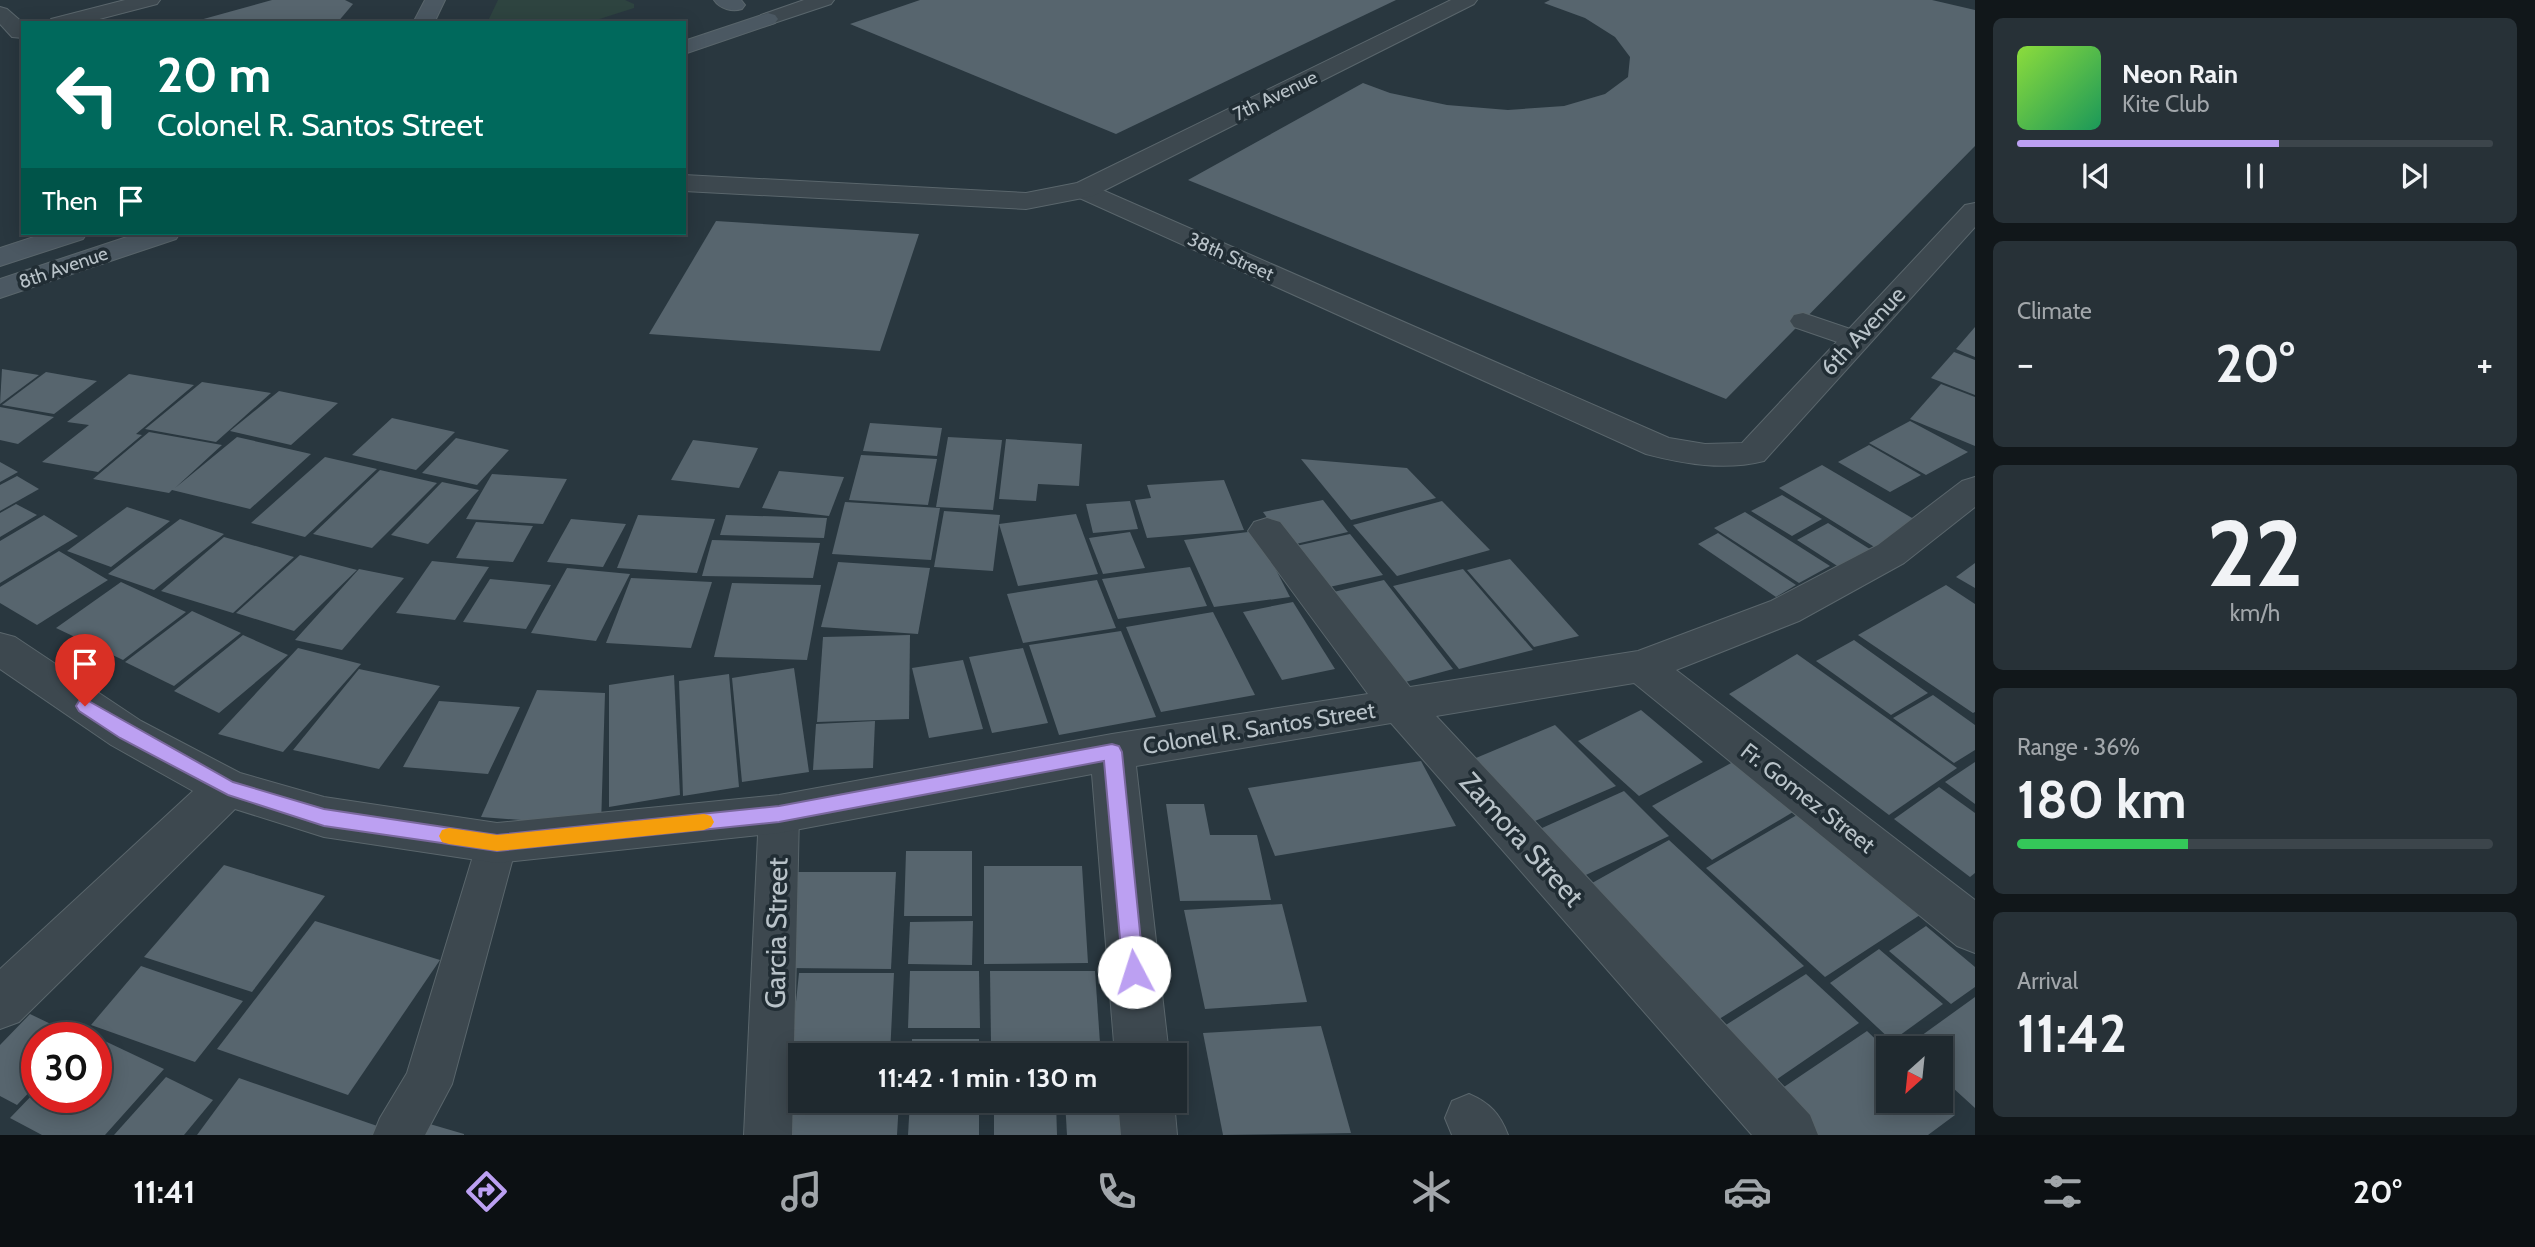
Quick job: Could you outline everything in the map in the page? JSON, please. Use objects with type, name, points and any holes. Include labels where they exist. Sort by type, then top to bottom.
[{"type":"main road","points":[[424,21],[435,0]]},
{"type":"main road","points":[[686,47],[768,19]]},
{"type":"main road","points":[[0,238],[21,231]]},
{"type":"main road","points":[[0,257],[68,235]]},
{"type":"main road","points":[[0,271],[109,235]]},
{"type":"main road","name":"8th Avenue","points":[[0,289],[160,235]]},
{"type":"street","points":[[66,21],[150,0]]},
{"type":"street","points":[[768,19],[824,0]]},
{"type":"street","name":"7th Avenue","points":[[1084,190],[1467,0]]},
{"type":"street","points":[[0,13],[14,33]]},
{"type":"street","points":[[686,183],[1026,201],[1084,190]]},
{"type":"street","name":"38th Street","points":[[1084,190],[1658,446],[1691,455],[1720,457],[1752,453]]},
{"type":"street","name":"6th Avenue","points":[[1752,453],[1975,211]]},
{"type":"street","name":"Colonel R. Santos Street","points":[[0,648],[24,667],[126,733],[228,788],[324,817],[497,843],[779,814],[1112,752],[1642,666],[1785,611],[1891,554],[1975,489]]},
{"type":"street","name":"Zamora Street","points":[[1267,531],[1400,705],[1790,1135]]},
{"type":"street","name":"Fr. Gomez Street","points":[[1642,666],[1975,930]]},
{"type":"street","points":[[1112,752],[1141,1043]]},
{"type":"street","points":[[0,1004],[228,788]]},
{"type":"street","points":[[1147,1113],[1149,1135]]},
{"type":"lane","points":[[1803,321],[1855,340]]},
{"type":"lane","name":"Garcia Street","points":[[768,1135],[779,814]]},
{"type":"lane","points":[[397,1135],[428,1084],[497,843]]},
{"type":"green space","points":[[498,0],[625,0],[634,4],[634,8],[593,21],[488,21]]},
{"type":"building","points":[[272,0],[345,0],[353,4],[339,21],[196,21]]},
{"type":"building","points":[[920,0],[1396,0],[1116,134],[850,24]]},
{"type":"building","points":[[1550,0],[1932,0],[1975,10],[1975,146],[1726,399],[1188,180],[1363,83],[1390,93],[1447,105],[1508,110],[1564,106],[1605,94],[1628,77],[1630,57],[1615,37],[1585,18],[1544,3]]},
{"type":"building","points":[[716,221],[919,234],[880,351],[649,334]]},
{"type":"building","points":[[1975,327],[1975,357],[1956,349]]},
{"type":"building","points":[[1954,352],[1975,360],[1975,395],[1931,378]]},
{"type":"building","points":[[2,369],[39,375],[0,404]]},
{"type":"building","points":[[46,372],[97,381],[54,414],[2,405]]},
{"type":"building","points":[[129,374],[194,385],[136,434],[142,435],[98,472],[42,462],[89,425],[67,422]]},
{"type":"building","points":[[202,382],[271,393],[216,442],[145,429]]},
{"type":"building","points":[[1941,384],[1975,397],[1975,446],[1910,419]]},
{"type":"building","points":[[279,391],[338,403],[291,445],[230,431]]},
{"type":"building","points":[[0,407],[54,417],[18,444],[0,440]]},
{"type":"building","points":[[392,418],[455,432],[416,470],[352,455]]},
{"type":"building","points":[[1910,421],[1968,452],[1926,475],[1869,443]]},
{"type":"building","points":[[870,423],[942,428],[937,456],[863,451]]},
{"type":"building","points":[[149,432],[222,445],[175,488],[237,437],[311,454],[250,509],[172,490],[169,493],[93,479]]},
{"type":"building","points":[[948,437],[1002,440],[993,510],[936,507]]},
{"type":"building","points":[[456,438],[509,450],[477,485],[422,473]]},
{"type":"building","points":[[1006,439],[1082,444],[1079,486],[1038,484],[1036,501],[999,499]]},
{"type":"building","points":[[693,440],[758,448],[739,488],[671,480]]},
{"type":"building","points":[[1869,445],[1921,475],[1890,492],[1838,462]]},
{"type":"building","points":[[861,455],[937,459],[928,505],[849,500]]},
{"type":"building","points":[[325,457],[377,469],[305,537],[251,523]]},
{"type":"building","points":[[1301,459],[1407,468],[1436,498],[1351,520]]},
{"type":"building","points":[[0,462],[18,472],[0,482]]},
{"type":"building","points":[[1822,465],[1924,525],[1881,551],[1779,488]]},
{"type":"building","points":[[380,470],[437,483],[372,548],[313,534]]},
{"type":"building","points":[[779,471],[844,477],[829,516],[762,508]]},
{"type":"building","points":[[492,474],[567,479],[543,524],[466,519]]},
{"type":"building","points":[[17,476],[39,489],[0,511],[0,485]]},
{"type":"building","points":[[1224,480],[1244,530],[1147,538],[1135,500],[1151,498],[1147,485]]},
{"type":"building","points":[[442,482],[479,490],[428,544],[391,535]]},
{"type":"building","points":[[1782,495],[1822,519],[1792,536],[1751,511]]},
{"type":"building","points":[[1323,500],[1348,532],[1287,546],[1263,512]]},
{"type":"building","points":[[1130,501],[1138,529],[1093,533],[1086,504]]},
{"type":"building","points":[[1442,501],[1490,550],[1397,576],[1353,525]]},
{"type":"building","points":[[845,502],[940,508],[931,560],[832,554]]},
{"type":"building","points":[[16,504],[37,515],[0,537],[0,513]]},
{"type":"building","points":[[127,507],[170,521],[111,567],[67,551]]},
{"type":"building","points":[[944,511],[1000,515],[993,571],[934,567]]},
{"type":"building","points":[[1745,512],[1830,566],[1799,583],[1714,528]]},
{"type":"building","points":[[1076,514],[1098,574],[1018,586],[999,524]]},
{"type":"building","points":[[44,515],[78,536],[0,583],[0,541]]},
{"type":"building","points":[[638,515],[715,519],[697,573],[617,568]]},
{"type":"building","points":[[726,515],[827,518],[824,538],[720,535]]},
{"type":"building","points":[[180,519],[224,534],[154,590],[108,574]]},
{"type":"building","points":[[571,519],[626,524],[603,567],[547,562]]},
{"type":"building","points":[[476,522],[533,526],[513,562],[456,558]]},
{"type":"building","points":[[1828,523],[1873,551],[1842,569],[1797,540]]},
{"type":"building","points":[[1256,531],[1290,597],[1214,607],[1184,540]]},
{"type":"building","points":[[1130,532],[1145,568],[1103,574],[1089,538]]},
{"type":"building","points":[[1718,533],[1796,585],[1776,597],[1698,544]]},
{"type":"building","points":[[1350,534],[1383,575],[1316,590],[1287,548]]},
{"type":"building","points":[[224,537],[294,557],[233,613],[161,591]]},
{"type":"building","points":[[712,540],[820,543],[813,578],[702,576]]},
{"type":"building","points":[[59,551],[108,580],[37,625],[0,603],[0,587]]},
{"type":"building","points":[[300,555],[357,570],[294,631],[236,613]]},
{"type":"building","points":[[1510,559],[1579,636],[1534,647],[1467,570]]},
{"type":"building","points":[[432,561],[489,567],[455,620],[396,613]]},
{"type":"building","points":[[838,562],[930,568],[918,634],[821,627]]},
{"type":"building","points":[[1975,563],[1975,588],[1956,577]]},
{"type":"building","points":[[1190,567],[1207,606],[1118,619],[1102,579]]},
{"type":"building","points":[[567,568],[630,574],[596,641],[531,633]]},
{"type":"building","points":[[359,569],[404,578],[342,650],[295,640]]},
{"type":"building","points":[[1463,569],[1533,650],[1459,669],[1393,586]]},
{"type":"building","points":[[631,578],[712,582],[691,648],[606,643]]},
{"type":"building","points":[[490,579],[551,585],[526,629],[463,622]]},
{"type":"building","points":[[1097,580],[1116,628],[1023,643],[1007,594]]},
{"type":"building","points":[[1384,580],[1453,669],[1387,687],[1321,595]]},
{"type":"building","points":[[121,582],[186,612],[123,660],[56,628]]},
{"type":"building","points":[[732,583],[821,585],[807,660],[714,657]]},
{"type":"building","points":[[1946,585],[1975,604],[1973,713],[1858,635]]},
{"type":"building","points":[[1293,602],[1335,669],[1282,680],[1243,612]]},
{"type":"building","points":[[192,611],[241,633],[174,686],[125,662]]},
{"type":"building","points":[[1213,612],[1255,695],[1161,712],[1126,627]]},
{"type":"building","points":[[1121,631],[1156,717],[1059,735],[1029,645]]},
{"type":"building","points":[[243,635],[288,655],[219,713],[174,691]]},
{"type":"building","points":[[910,635],[909,719],[817,722],[823,637]]},
{"type":"building","points":[[1854,640],[1928,693],[1891,715],[1816,661]]},
{"type":"building","points":[[298,648],[361,664],[283,752],[218,734]]},
{"type":"building","points":[[1023,648],[1048,723],[992,733],[969,657]]},
{"type":"building","points":[[1797,654],[1957,768],[1889,815],[1729,694]]},
{"type":"building","points":[[963,660],[983,729],[929,738],[912,668]]},
{"type":"building","points":[[794,668],[809,772],[742,782],[732,678]]},
{"type":"building","points":[[359,669],[440,686],[379,769],[293,750]]},
{"type":"building","points":[[729,674],[739,787],[683,796],[679,681]]},
{"type":"building","points":[[674,675],[680,795],[609,807],[609,685]]},
{"type":"building","points":[[537,690],[605,693],[601,826],[481,817]]},
{"type":"building","points":[[1933,695],[1975,725],[1975,750],[1954,763],[1893,718]]},
{"type":"building","points":[[439,701],[520,707],[488,774],[403,767]]},
{"type":"building","points":[[1641,710],[1703,762],[1639,796],[1578,741]]},
{"type":"building","points":[[875,721],[873,768],[813,770],[816,724]]},
{"type":"building","points":[[1555,725],[1616,786],[1521,827],[1464,763]]},
{"type":"building","points":[[1421,761],[1456,826],[1275,856],[1248,788]]},
{"type":"building","points":[[1733,762],[1793,812],[1712,860],[1652,806]]},
{"type":"building","points":[[1975,762],[1975,804],[1945,782]]},
{"type":"building","points":[[1939,787],[1975,813],[1975,873],[1970,877],[1894,819]]},
{"type":"building","points":[[1624,791],[1669,836],[1573,881],[1531,833]]},
{"type":"building","points":[[1166,804],[1204,804],[1210,835],[1257,835],[1271,900],[1180,901]]},
{"type":"building","points":[[1802,812],[1923,913],[1825,977],[1706,868]]},
{"type":"building","points":[[1669,840],[1804,966],[1708,1026],[1576,892]]},
{"type":"building","points":[[906,851],[972,851],[972,916],[904,916]]},
{"type":"building","points":[[224,865],[325,896],[252,992],[144,957]]},
{"type":"building","points":[[984,866],[1082,866],[1088,963],[984,964]]},
{"type":"building","points":[[798,872],[896,872],[891,969],[787,968]]},
{"type":"building","points":[[1282,904],[1307,1002],[1205,1009],[1184,910]]},
{"type":"building","points":[[315,921],[440,960],[348,1095],[217,1049]]},
{"type":"building","points":[[973,921],[972,965],[908,964],[910,922]]},
{"type":"building","points":[[1926,926],[1975,967],[1975,987],[1951,1004],[1889,951]]},
{"type":"building","points":[[1879,949],[1943,1004],[1899,1036],[1887,1036],[1830,983]]},
{"type":"building","points":[[141,966],[243,1001],[195,1062],[112,1032],[112,1022],[94,1022]]},
{"type":"building","points":[[910,971],[979,971],[980,1028],[908,1028]]},
{"type":"building","points":[[990,971],[1095,971],[1100,1043],[991,1043]]},
{"type":"building","points":[[799,973],[894,973],[891,1043],[792,1043]]},
{"type":"building","points":[[1806,974],[1859,1023],[1770,1084],[1718,1030]]},
{"type":"building","points":[[1975,997],[1975,1108],[1953,1088],[1953,1036],[1921,1036]]},
{"type":"building","points":[[30,1014],[47,1022],[22,1022]]},
{"type":"building","points":[[21,1023],[21,1101],[17,1105],[0,1096],[0,1045]]},
{"type":"building","points":[[1321,1026],[1351,1133],[1223,1135],[1203,1033]]},
{"type":"building","points":[[1867,1031],[1876,1040],[1876,1113],[1955,1115],[1928,1135],[1807,1135],[1769,1097]]},
{"type":"building","points":[[912,1039],[979,1039],[979,1043],[912,1043]]},
{"type":"building","points":[[112,1044],[164,1069],[105,1135],[42,1135],[10,1118],[21,1107],[21,1113],[112,1113]]},
{"type":"building","points":[[166,1077],[213,1100],[184,1135],[114,1135]]},
{"type":"building","points":[[239,1078],[383,1128],[379,1135],[197,1135]]},
{"type":"building","points":[[788,1098],[788,1113],[898,1113],[897,1135],[784,1135]]},
{"type":"building","points":[[909,1113],[979,1113],[979,1135],[908,1135]]},
{"type":"building","points":[[994,1113],[1056,1113],[1057,1135],[994,1135]]},
{"type":"building","points":[[1066,1113],[1125,1113],[1127,1135],[1067,1135]]},
{"type":"building","points":[[423,1122],[464,1134],[464,1135],[415,1135]]},
{"type":"slow traffic","points":[[449,836],[497,843],[704,822]]},
{"type":"route","points":[[85,706],[126,733],[228,788],[324,817],[497,843],[779,814],[1112,752],[1134,972]]}]
